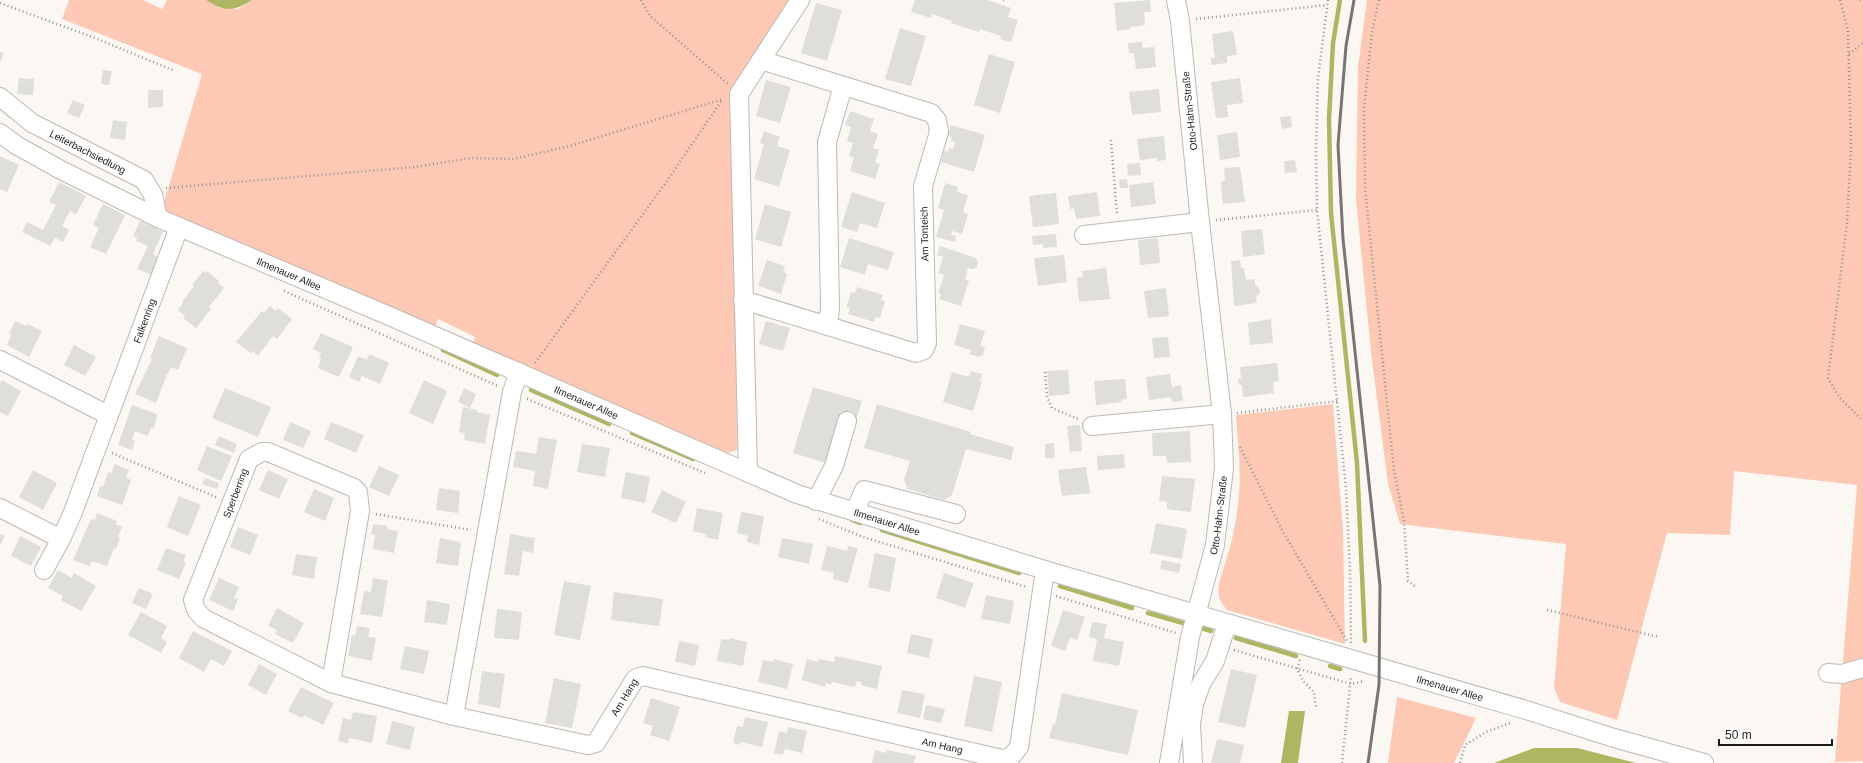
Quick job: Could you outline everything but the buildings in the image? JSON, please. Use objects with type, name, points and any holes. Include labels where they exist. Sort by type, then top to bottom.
[{"type":"street","points":[[748,473],[743,300],[731,96],[761,60],[800,0]]},
{"type":"street","name":"Otto-Hahn-Straße","points":[[1176,0],[1180,21],[1200,222],[1222,414],[1224,468],[1215,545],[1196,615]]},
{"type":"street","name":"Am Tonteich","points":[[743,300],[916,353],[924,350],[927,343],[923,186],[939,132],[937,120],[931,113],[761,60]]},
{"type":"street","points":[[828,326],[830,308],[827,142],[843,86]]},
{"type":"street","name":"Leiterbachsiedlung","points":[[0,96],[32,123],[144,180],[153,195],[158,218]]},
{"type":"street","name":"Ilmenauer Allee","points":[[0,133],[16,145],[61,170],[158,218],[816,501],[1196,615],[1704,763]]},
{"type":"street","points":[[1084,235],[1200,222]]},
{"type":"street","name":"Falkenring","points":[[44,570],[61,539],[179,227]]},
{"type":"street","points":[[0,360],[108,415]]},
{"type":"street","points":[[454,716],[512,392],[519,372]]},
{"type":"street","points":[[1092,426],[1222,414]]},
{"type":"street","points":[[816,501],[834,466],[847,421]]},
{"type":"street","name":"Sperberring","points":[[331,683],[360,511],[358,492],[354,488],[268,452],[262,452],[249,459],[193,600],[196,610],[203,618],[331,683],[454,716]]},
{"type":"street","points":[[855,512],[864,490],[956,514]]},
{"type":"street","points":[[0,508],[61,539]]},
{"type":"street","name":"Am Hang","points":[[454,716],[588,745],[596,743],[635,679],[643,676],[1002,759],[1012,757],[1018,747],[1045,570]]},
{"type":"street","points":[[1169,763],[1190,637],[1196,615]]},
{"type":"street","points":[[1193,763],[1191,724],[1194,704],[1201,684],[1215,661],[1227,624]]},
{"type":"street","points":[[1828,673],[1842,674],[1863,668]]},
{"type":"path","points":[[641,0],[650,16],[731,96]]},
{"type":"path","points":[[1223,443],[1237,442],[1282,530],[1352,649],[1346,488],[1317,210],[1318,78],[1328,0]]},
{"type":"path","points":[[1379,0],[1372,32],[1364,109],[1365,188],[1394,471],[1404,521],[1408,581],[1416,587]]},
{"type":"path","points":[[1840,0],[1848,31],[1851,148],[1847,223],[1828,378],[1839,397],[1863,421]]},
{"type":"path","points":[[0,3],[95,38],[175,71]]},
{"type":"path","points":[[1180,21],[1327,5]]},
{"type":"path","points":[[1849,55],[1863,44]]},
{"type":"path","points":[[153,195],[167,188],[415,167],[471,158],[513,159],[570,146],[731,96]]},
{"type":"path","points":[[519,372],[537,362],[731,96]]},
{"type":"path","points":[[1111,140],[1119,232]]},
{"type":"path","points":[[1200,222],[1317,210]]},
{"type":"path","points":[[1045,372],[1047,396],[1052,408],[1075,418]]},
{"type":"path","points":[[1222,414],[1338,400]]},
{"type":"path","points":[[97,447],[231,504]]},
{"type":"path","points":[[360,511],[486,532]]},
{"type":"path","points":[[1547,610],[1659,637]]},
{"type":"path","points":[[1305,646],[1297,669],[1303,681],[1314,692],[1316,707]]},
{"type":"path","points":[[1342,763],[1351,684],[1366,681]]},
{"type":"path","points":[[1460,763],[1465,745],[1486,732],[1522,719],[1526,710]]},
{"type":"shaded area","points":[[69,0],[143,0],[162,9],[167,0],[206,0],[220,8],[238,9],[252,0],[792,0],[729,92],[735,246],[737,450],[724,454],[541,372],[472,345],[475,337],[438,319],[435,327],[162,209],[202,74],[62,19]]},
{"type":"shaded area","points":[[206,0],[252,0],[239,7],[229,9],[219,7]]},
{"type":"shaded area","points":[[1367,0],[1863,0],[1863,761],[1835,762],[1857,485],[1734,471],[1730,535],[1667,533],[1617,720],[1560,702],[1554,688],[1566,544],[1400,524],[1388,484],[1371,352],[1356,199],[1358,67]]},
{"type":"shaded area","points":[[1333,404],[1343,531],[1345,644],[1227,610],[1220,600],[1218,591],[1237,513],[1240,482],[1236,415]]},
{"type":"shaded area","points":[[1397,697],[1476,718],[1454,763],[1388,763]]},
{"type":"shaded area","points":[[1289,711],[1305,711],[1298,763],[1281,763]]},
{"type":"shaded area","points":[[1534,748],[1577,748],[1636,763],[1494,763]]},
{"type":"waterway","points":[[1340,0],[1333,43],[1329,119],[1331,213],[1357,463],[1365,641]]},
{"type":"waterway","points":[[443,350],[497,375]]},
{"type":"waterway","points":[[531,390],[609,424]]},
{"type":"waterway","points":[[632,433],[693,459]]},
{"type":"waterway","points":[[852,520],[860,523]]},
{"type":"waterway","points":[[882,530],[1019,573]]},
{"type":"waterway","points":[[1060,586],[1132,608]]},
{"type":"waterway","points":[[1148,613],[1190,625]]},
{"type":"waterway","points":[[1198,627],[1211,631]]},
{"type":"waterway","points":[[1236,638],[1296,656]]},
{"type":"waterway","points":[[1330,666],[1340,669]]},
{"type":"railway","points":[[1354,0],[1346,46],[1338,145],[1343,239],[1380,586],[1379,685],[1368,763]]}]
